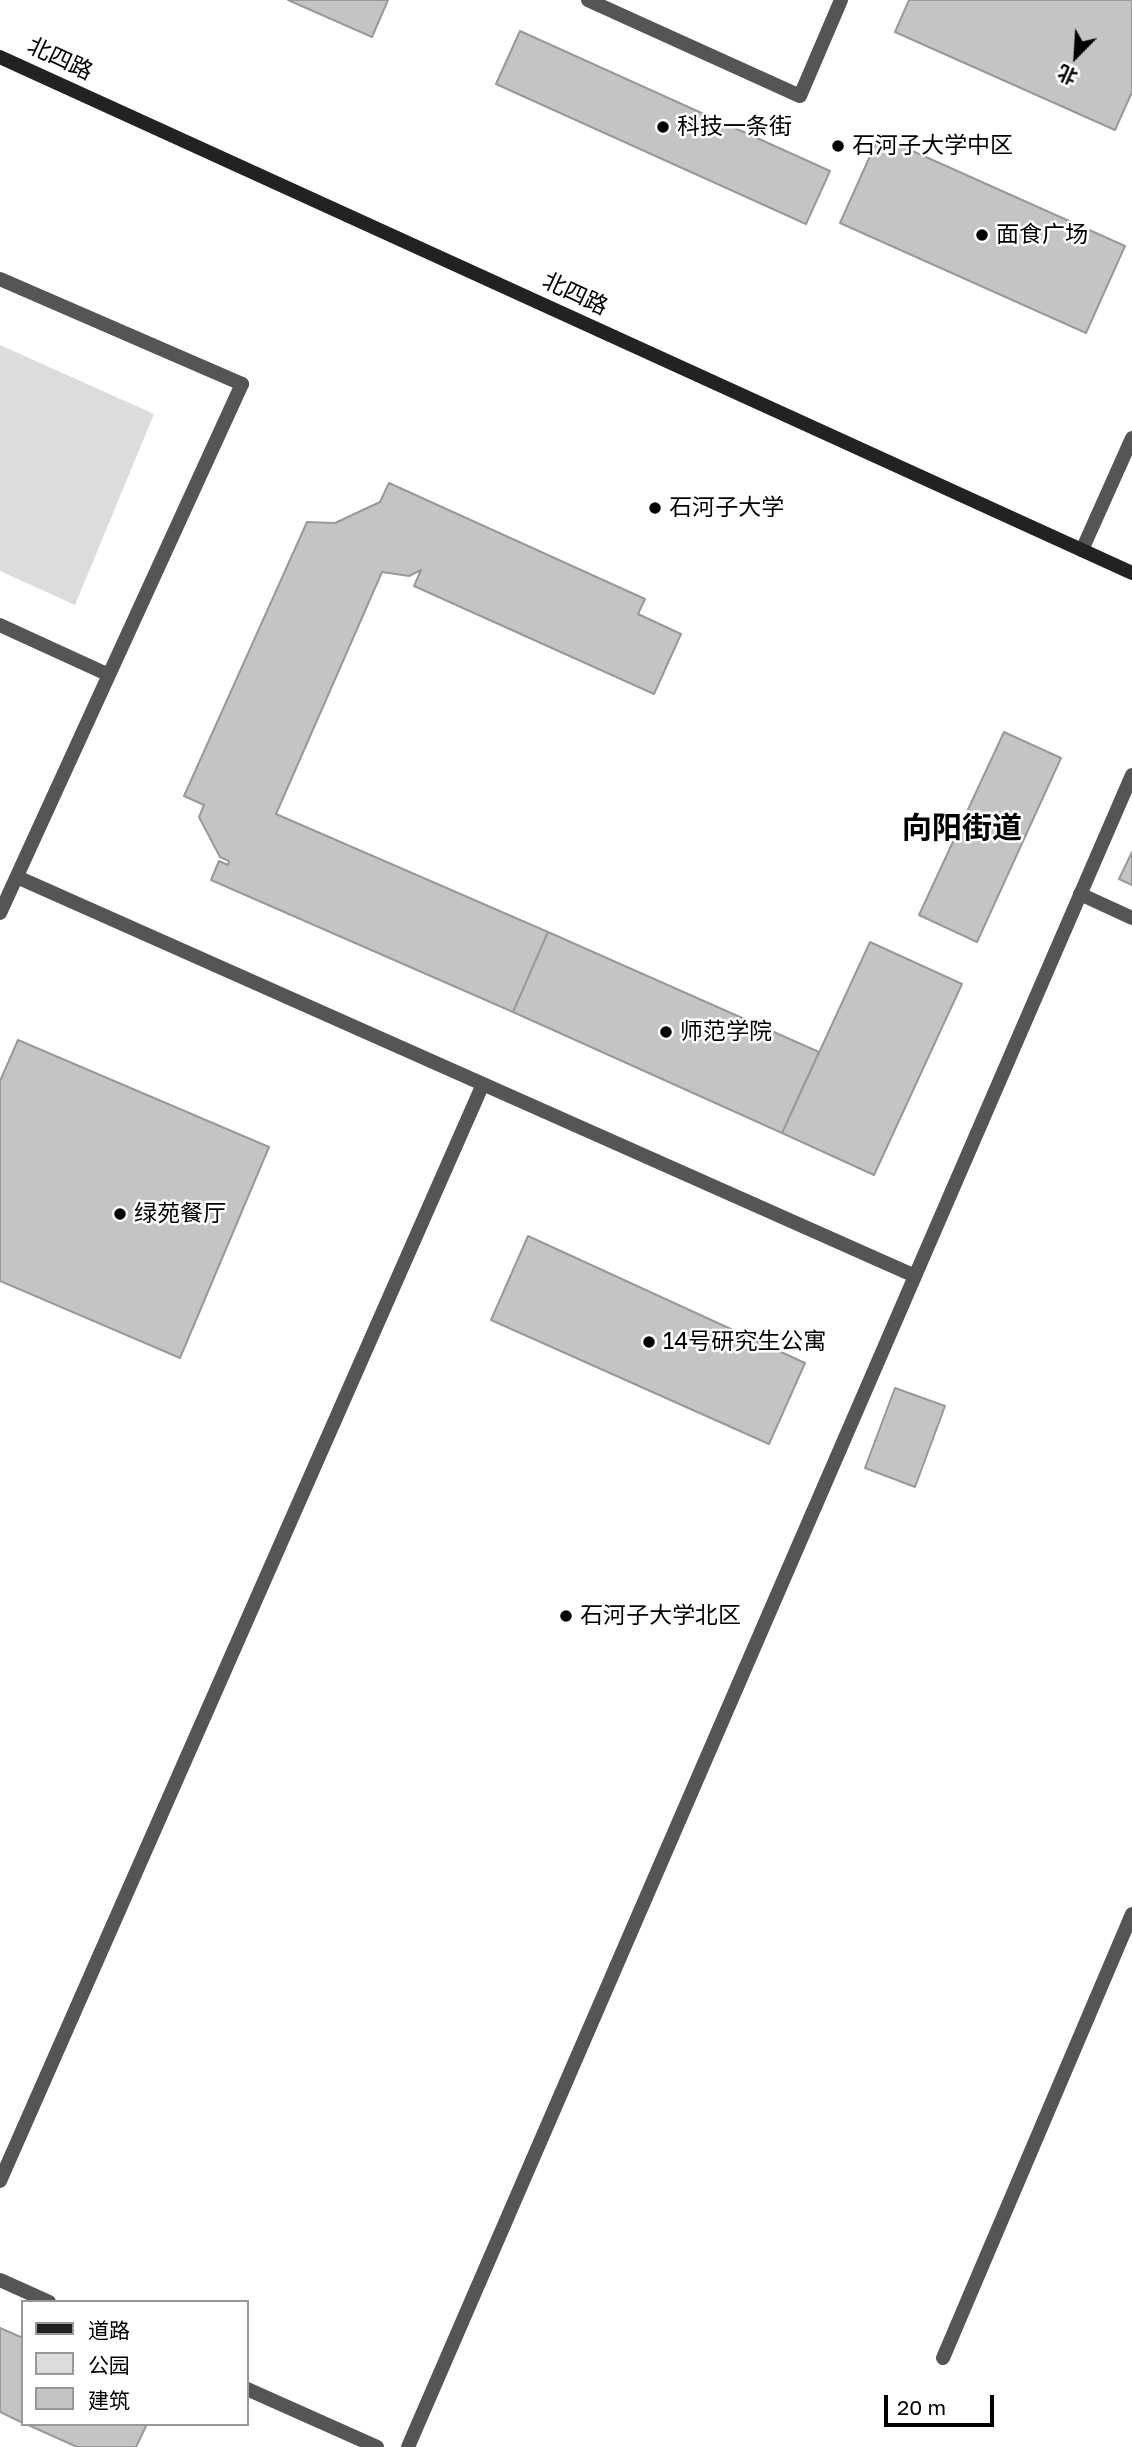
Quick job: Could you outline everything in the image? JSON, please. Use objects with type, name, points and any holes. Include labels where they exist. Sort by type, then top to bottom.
[{"type":"main road","name":"北四路","points":[[0,57],[1132,573]]},
{"type":"street","points":[[588,0],[800,96],[841,0]]},
{"type":"street","points":[[0,279],[242,384],[0,914]]},
{"type":"street","points":[[1082,550],[1132,438]]},
{"type":"street","points":[[0,625],[109,675]]},
{"type":"street","points":[[408,2447],[1132,775]]},
{"type":"street","points":[[17,877],[915,1276]]},
{"type":"street","points":[[1080,894],[1132,918]]},
{"type":"street","points":[[0,2181],[483,1084]]},
{"type":"street","points":[[943,2358],[1132,1914]]},
{"type":"street","points":[[0,2280],[45,2300]]},
{"type":"street","points":[[248,2389],[377,2447]]},
{"type":"green space","points":[[0,345],[154,414],[75,605],[0,571]]},
{"type":"building","points":[[288,0],[388,0],[372,37]]},
{"type":"building","points":[[909,0],[1132,0],[1132,92],[1115,130],[895,32]]},
{"type":"building","name":"科技一条街","points":[[520,31],[830,171],[806,224],[496,84]]},
{"type":"building","name":"面食广场","points":[[879,136],[1125,246],[1086,333],[840,223]]},
{"type":"building","points":[[389,483],[645,599],[638,614],[681,634],[654,694],[414,586],[421,570],[409,576],[382,572],[276,814],[548,932],[513,1012],[211,880],[219,861],[228,865],[229,861],[220,857],[199,817],[204,805],[184,796],[307,522],[335,523],[380,502]]},
{"type":"building","points":[[1004,732],[1061,758],[977,942],[919,915]]},
{"type":"building","points":[[1132,852],[1132,885],[1119,879]]},
{"type":"building","name":"师范学院","points":[[548,932],[819,1052],[782,1133],[513,1012]]},
{"type":"building","points":[[870,942],[962,984],[874,1175],[782,1133]]},
{"type":"building","name":"绿苑餐厅","points":[[18,1040],[269,1147],[180,1358],[0,1281],[0,1081]]},
{"type":"building","name":"14号研究生公寓","points":[[528,1236],[805,1363],[769,1444],[491,1320]]},
{"type":"building","points":[[895,1388],[945,1406],[915,1487],[865,1468]]},
{"type":"building","points":[[0,2328],[21,2337],[21,2422],[0,2412]]},
{"type":"building","points":[[30,2426],[146,2426],[136,2447],[77,2447]]},
{"type":"place","name":"科技一条街","points":[[663,127]]},
{"type":"place","name":"石河子大学中区","points":[[838,146]]},
{"type":"place","name":"面食广场","points":[[982,235]]},
{"type":"place","name":"石河子大学","points":[[655,508]]},
{"type":"place","name":"师范学院","points":[[666,1032]]},
{"type":"place","name":"绿苑餐厅","points":[[120,1214]]},
{"type":"place","name":"14号研究生公寓","points":[[649,1342]]},
{"type":"place","name":"石河子大学北区","points":[[566,1616]]},
{"type":"district","name":"向阳街道","points":[[962,828]]}]
